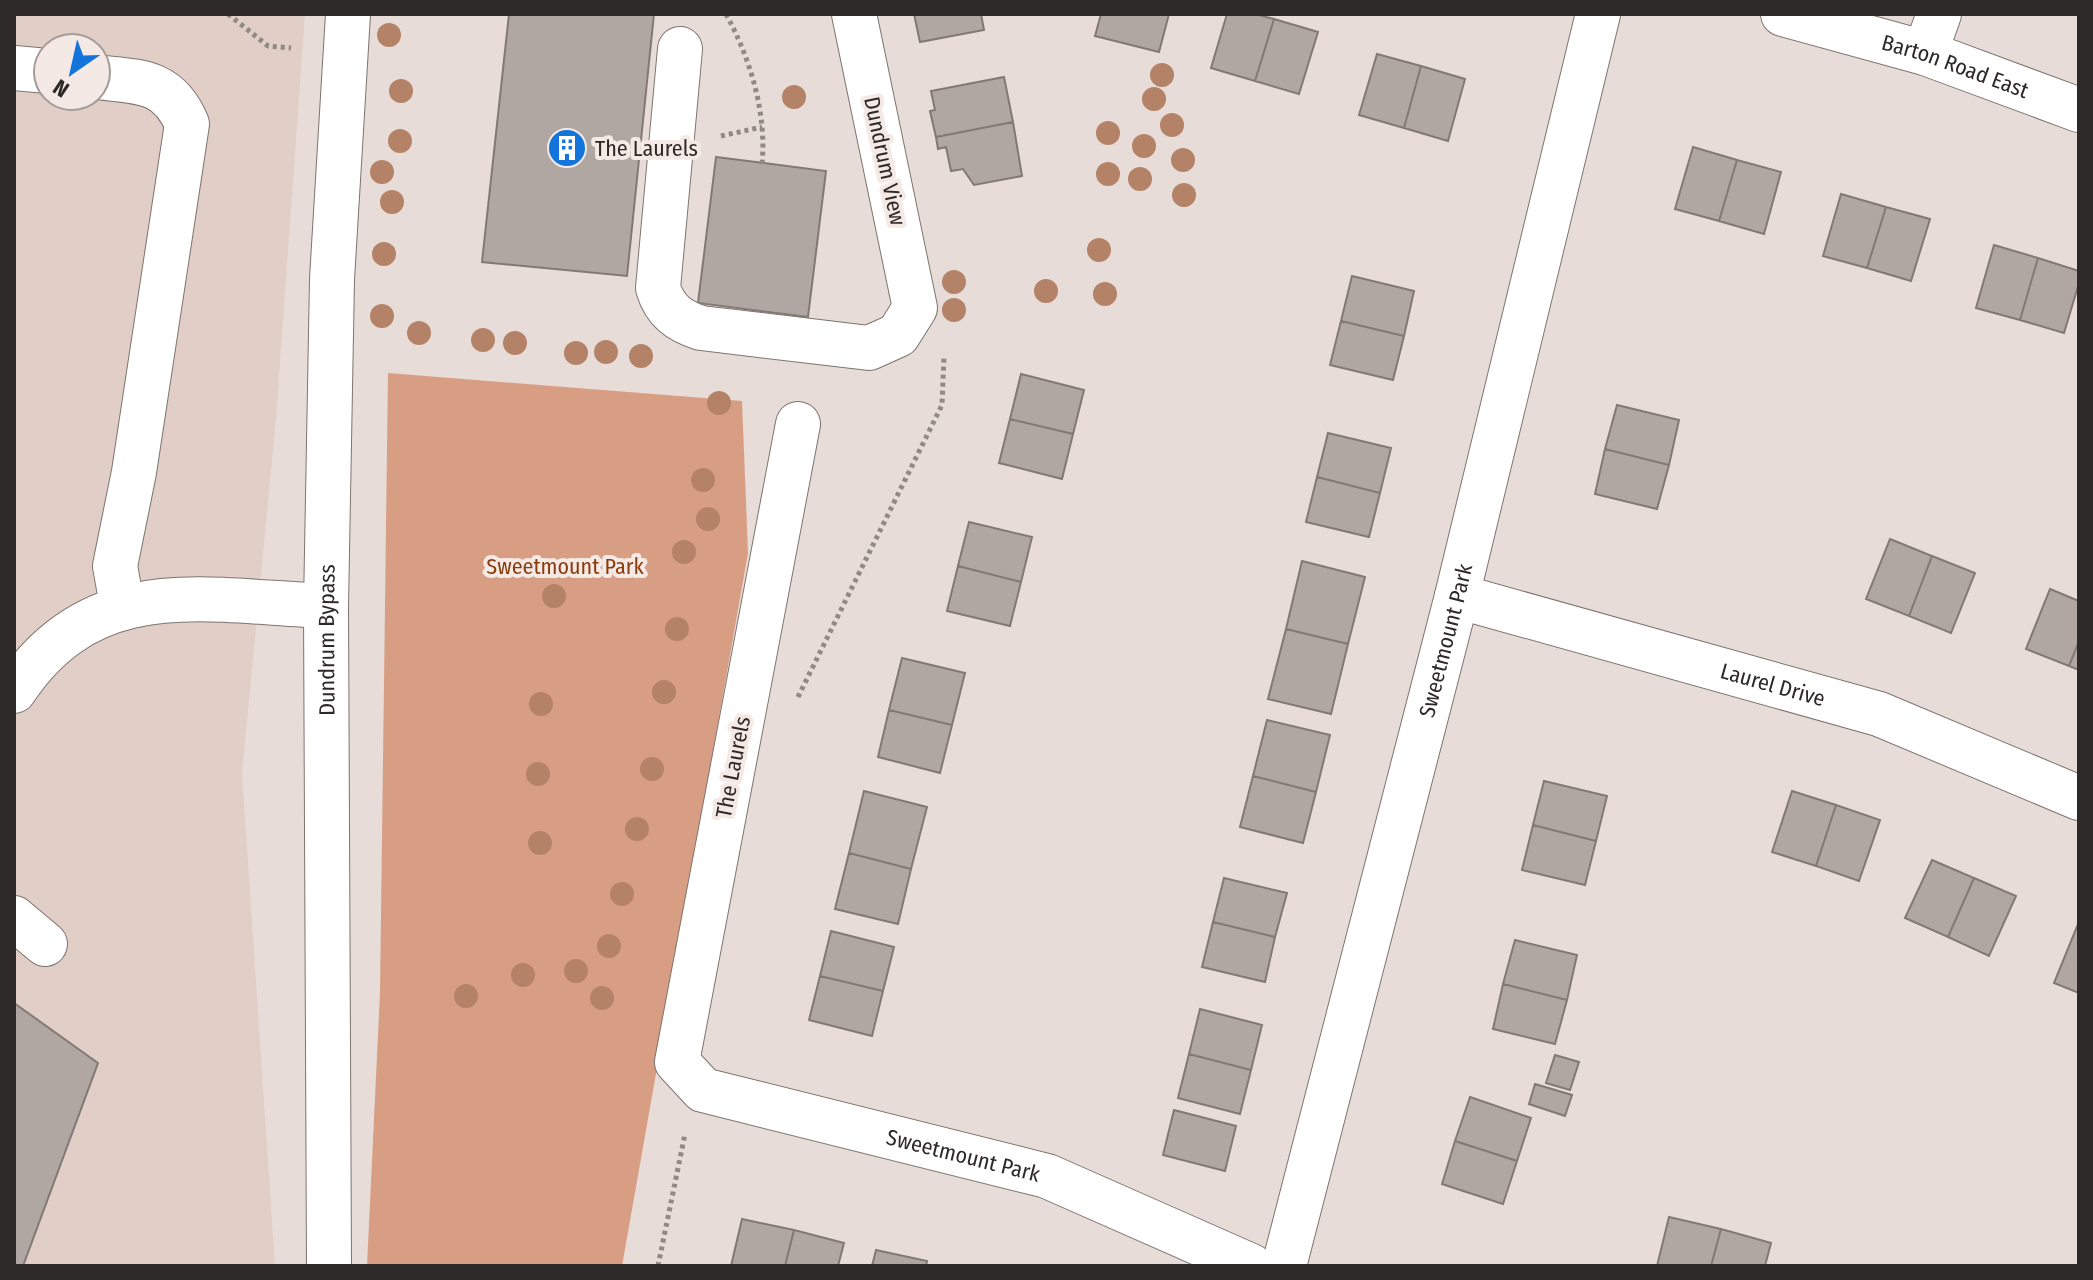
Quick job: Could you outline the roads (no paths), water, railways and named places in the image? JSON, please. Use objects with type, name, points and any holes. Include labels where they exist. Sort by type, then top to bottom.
[{"type":"street","name":"Dundrum Bypass","points":[[329,1266],[326,606],[332,279],[348,14]]},
{"type":"street","name":"Dundrum View","points":[[680,49],[658,288],[663,304],[685,322],[701,328],[869,348],[898,335],[915,308],[854,14]]},
{"type":"street","name":"Sweetmount Park","points":[[1284,1266],[1457,596],[1598,14]]},
{"type":"street","name":"Barton Road East","points":[[1783,14],[1932,33],[2079,110]]},
{"type":"street","points":[[112,79],[150,83],[180,106],[187,124],[136,440],[134,472],[115,566],[122,605]]},
{"type":"street","name":"The Laurels","points":[[677,1062],[798,424]]},
{"type":"street","name":"Laurel Drive","points":[[1457,596],[1879,714],[2079,798]]},
{"type":"street","points":[[14,691],[46,652],[80,623],[122,605],[172,600],[326,606]]},
{"type":"street","name":"Sweetmount Park","points":[[677,1062],[703,1090],[1047,1176],[1251,1266]]},
{"type":"place","name":"The Laurels","points":[[567,148]]}]
